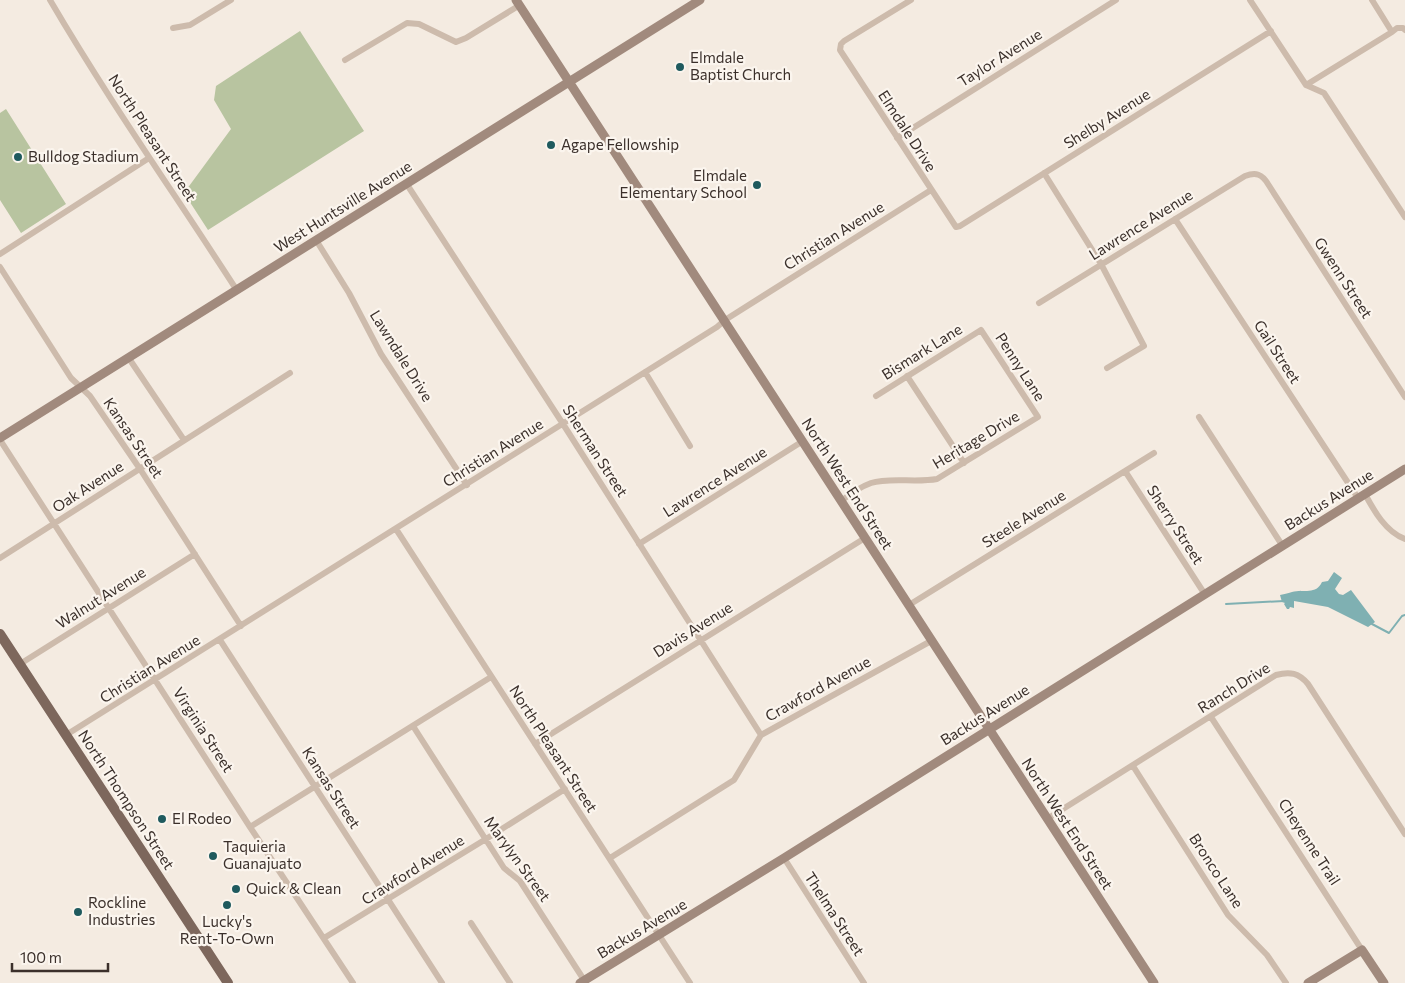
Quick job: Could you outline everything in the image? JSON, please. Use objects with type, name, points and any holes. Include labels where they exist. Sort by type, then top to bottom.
[{"type":"main road","name":"North Thompson Street","points":[[0,634],[228,983]]},
{"type":"street","name":"North Pleasant Street","points":[[50,0],[149,158],[190,217],[236,289]]},
{"type":"street","points":[[173,28],[190,25],[231,0]]},
{"type":"street","name":"West Huntsville Avenue","points":[[0,439],[236,289],[700,0]]},
{"type":"street","name":"Elmdale Drive","points":[[910,0],[844,41],[840,46],[841,53],[956,227]]},
{"type":"street","name":"Taylor Avenue","points":[[897,138],[1116,0]]},
{"type":"street","points":[[1250,0],[1306,85],[1324,93],[1405,217]]},
{"type":"street","points":[[1372,0],[1392,32]]},
{"type":"street","points":[[345,60],[407,23],[419,24],[456,42],[466,38],[518,2]]},
{"type":"street","name":"North West End Street","points":[[518,2],[1154,983]]},
{"type":"street","points":[[1306,85],[1397,28],[1405,30]]},
{"type":"street","name":"Shelby Avenue","points":[[956,227],[1271,31]]},
{"type":"street","points":[[0,254],[149,158]]},
{"type":"street","points":[[1044,173],[1101,264],[1144,346],[1107,368]]},
{"type":"street","name":"Lawrence Avenue","points":[[1039,303],[1245,176],[1252,173],[1259,174]]},
{"type":"street","name":"Gwenn Street","points":[[1259,174],[1264,177],[1405,397]]},
{"type":"street","name":"Sherman Street","points":[[406,183],[563,424],[761,735]]},
{"type":"street","name":"Christian Avenue","points":[[66,735],[718,327],[725,320],[931,190]]},
{"type":"street","name":"Gail Street","points":[[1175,219],[1361,496],[1393,531],[1405,539]]},
{"type":"street","name":"Lawndale Drive","points":[[316,240],[349,293],[381,354],[467,484]]},
{"type":"street","name":"Kansas Street","points":[[0,267],[71,378],[90,396],[140,469],[241,626]]},
{"type":"street","name":"Bismark Lane","points":[[876,396],[981,330]]},
{"type":"street","name":"Penny Lane","points":[[981,330],[1038,417]]},
{"type":"street","points":[[128,357],[184,440]]},
{"type":"street","points":[[645,372],[690,446]]},
{"type":"street","name":"Oak Avenue","points":[[0,558],[290,374]]},
{"type":"street","points":[[907,376],[964,463]]},
{"type":"street","name":"Heritage Drive","points":[[841,500],[873,482],[924,482],[938,479],[1038,417]]},
{"type":"street","points":[[1199,417],[1282,545]]},
{"type":"street","name":"Virginia Street","points":[[0,439],[353,983]]},
{"type":"street","name":"Lawrence Avenue","points":[[640,544],[803,441]]},
{"type":"street","name":"Steele Avenue","points":[[909,605],[1154,453]]},
{"type":"street","name":"Backus Avenue","points":[[582,982],[784,858],[1204,593],[1405,469]]},
{"type":"street","name":"Sherry Street","points":[[1125,471],[1204,593]]},
{"type":"street","name":"North Pleasant Street","points":[[396,528],[690,983]]},
{"type":"street","name":"Davis Avenue","points":[[535,744],[865,538]]},
{"type":"street","name":"Walnut Avenue","points":[[20,664],[195,554]]},
{"type":"street","name":"Kansas Street","points":[[220,640],[442,983]]},
{"type":"street","name":"Crawford Avenue","points":[[610,858],[734,780],[761,735],[931,640]]},
{"type":"street","name":"Ranch Drive","points":[[1047,819],[1276,675],[1285,672],[1302,677],[1405,834]]},
{"type":"street","points":[[250,827],[491,677]]},
{"type":"street","name":"Cheyenne Trail","points":[[1210,717],[1384,983]]},
{"type":"street","name":"Marylyn Street","points":[[413,726],[504,868],[520,881],[582,982]]},
{"type":"street","name":"Bronco Lane","points":[[1133,766],[1228,915],[1267,955],[1286,983]]},
{"type":"street","name":"Crawford Avenue","points":[[324,938],[564,789]]},
{"type":"street","name":"Thelma Street","points":[[784,858],[863,981]]},
{"type":"street","points":[[470,923],[510,983]]},
{"type":"street","points":[[1308,983],[1362,950]]},
{"type":"street","points":[[854,983],[863,981]]},
{"type":"green space","points":[[300,31],[364,131],[208,230],[184,193],[231,129],[214,100],[216,86]]},
{"type":"green space","name":"Bulldog Stadium","points":[[6,109],[66,204],[21,233],[0,200],[0,113]]},
{"type":"water","points":[[1334,572],[1342,578],[1335,589],[1339,594],[1343,595],[1351,590],[1375,622],[1368,627],[1328,607],[1294,601],[1294,608],[1290,607],[1287,609],[1285,603],[1282,602],[1280,595],[1316,589],[1322,582],[1328,581]]},
{"type":"waterway","points":[[1226,604],[1284,601]]},
{"type":"waterway","points":[[1372,624],[1389,633],[1402,616],[1405,615]]},
{"type":"place","name":"Elmdale Baptist Church","points":[[680,67]]},
{"type":"place","name":"Agape Fellowship","points":[[551,145]]},
{"type":"place","name":"Bulldog Stadium","points":[[18,157]]},
{"type":"place","name":"Elmdale Elementary School","points":[[757,185]]},
{"type":"place","name":"El Rodeo","points":[[162,819]]},
{"type":"place","name":"Taquieria Guanajuato","points":[[213,856]]},
{"type":"place","name":"Quick & Clean","points":[[236,889]]},
{"type":"place","name":"Lucky's Rent-To-Own","points":[[227,905]]},
{"type":"place","name":"Rockline Industries","points":[[78,912]]}]
